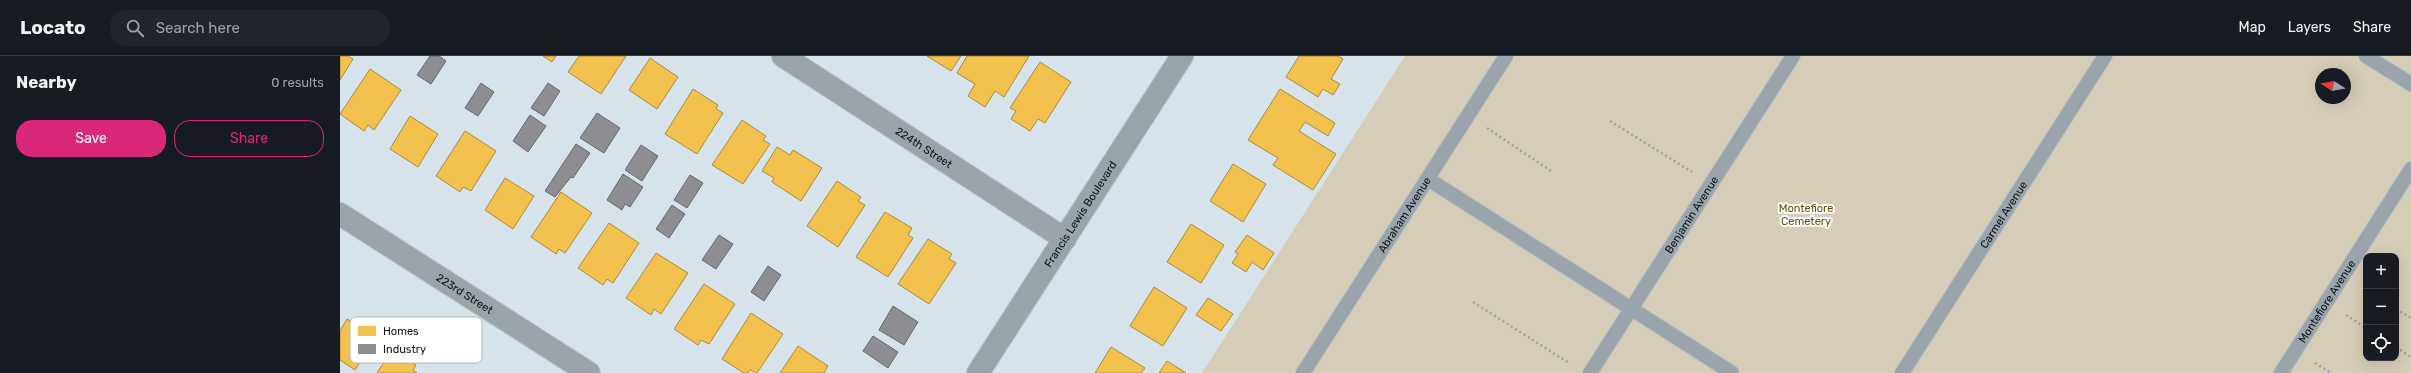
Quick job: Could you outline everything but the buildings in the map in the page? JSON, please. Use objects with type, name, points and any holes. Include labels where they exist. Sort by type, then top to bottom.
[{"type":"main road","name":"Francis Lewis Boulevard","points":[[978,373],[1182,56]]},
{"type":"street","name":"224th Street","points":[[782,56],[1065,239]]},
{"type":"street","name":"223rd Street","points":[[340,214],[589,373]]},
{"type":"lane","name":"Abraham Avenue","points":[[1303,373],[1506,56]]},
{"type":"lane","name":"Benjamin Avenue","points":[[1590,373],[1793,56]]},
{"type":"lane","name":"Carmel Avenue","points":[[1902,373],[2105,56]]},
{"type":"lane","points":[[2366,56],[2411,84]]},
{"type":"lane","name":"Montefiore Avenue","points":[[2281,373],[2411,169]]},
{"type":"lane","points":[[1428,179],[1732,373]]},
{"type":"path","points":[[1468,116],[1552,171]]},
{"type":"path","points":[[1610,121],[1711,184]]},
{"type":"path","points":[[1474,302],[1570,365]]},
{"type":"path","points":[[2399,311],[2411,318]]},
{"type":"path","points":[[2399,349],[2411,357]]},
{"type":"green space","name":"Montefiore Cemetery","points":[[1405,56],[2411,56],[2411,373],[1202,373]]}]
